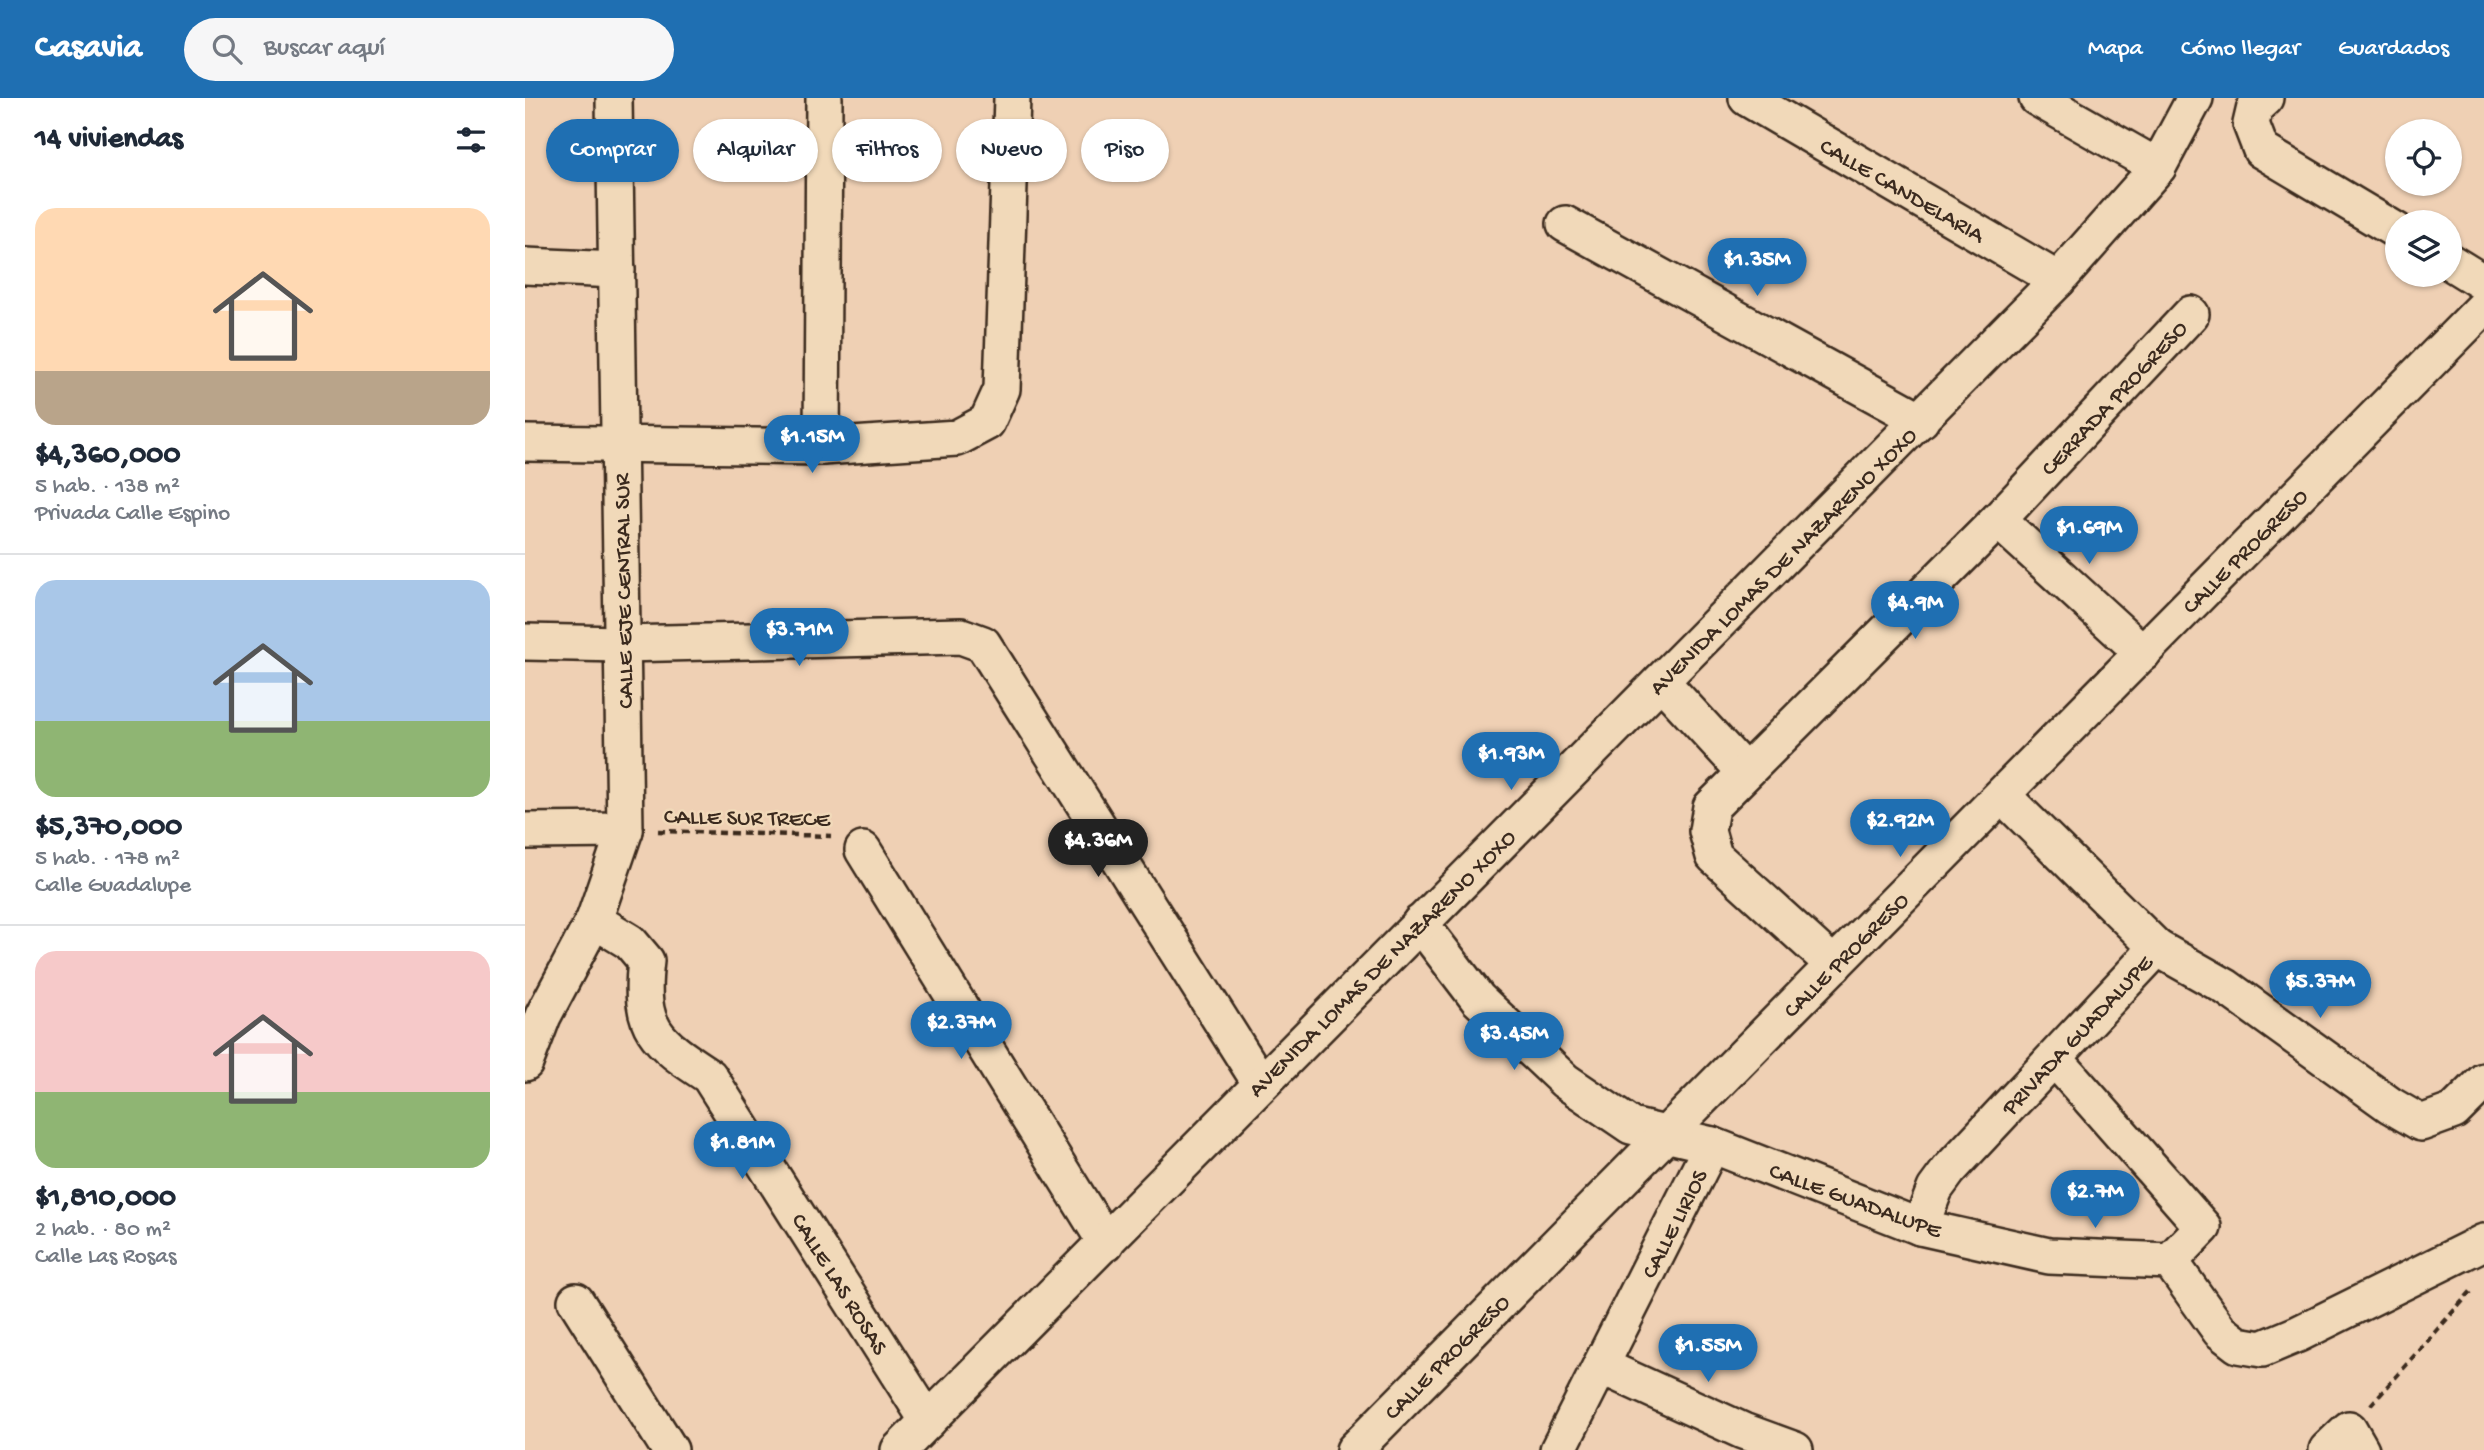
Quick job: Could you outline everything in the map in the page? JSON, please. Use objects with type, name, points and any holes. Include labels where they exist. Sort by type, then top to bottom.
[{"type":"street","name":"CALLE EJE CENTRAL SUR","points":[[525,1063],[534,1016],[594,920],[625,830],[614,98]]},
{"type":"street","points":[[822,447],[824,98]]},
{"type":"street","points":[[525,443],[822,447],[957,438],[987,422],[1002,388],[1012,98]]},
{"type":"street","name":"CALLE CANDELARIA","points":[[1747,98],[2059,279]]},
{"type":"street","points":[[2037,98],[2158,167]]},
{"type":"street","name":"AVENIDA LOMAS DE NAZARENO XOXO","points":[[899,1450],[2059,279],[2158,167],[2195,98]]},
{"type":"street","points":[[2265,98],[2255,107],[2251,124],[2261,150],[2385,224]]},
{"type":"street","points":[[1566,224],[1921,420]]},
{"type":"street","points":[[525,266],[617,270]]},
{"type":"street","points":[[2462,269],[2484,283]]},
{"type":"street","name":"CALLE PROGRESO","points":[[1354,1450],[2484,307]]},
{"type":"street","name":"CERRADA PROGRESO","points":[[1834,965],[1714,856],[1707,831],[1711,807],[1998,520],[2191,314]]},
{"type":"street","points":[[1998,520],[2143,653]]},
{"type":"street","points":[[525,642],[622,644],[961,636],[983,644],[1261,1084]]},
{"type":"street","points":[[1661,681],[1745,772]]},
{"type":"street","name":"PRIVADA GUADALUPE","points":[[1920,1227],[1935,1189],[1949,1170],[2157,948],[2003,796]]},
{"type":"street","points":[[525,831],[625,830]]},
{"type":"street","points":[[863,850],[1106,1243]]},
{"type":"street","name":"CALLE LAS ROSAS","points":[[594,920],[629,942],[646,961],[641,996],[653,1032],[671,1052],[709,1076],[928,1421]]},
{"type":"street","name":"CALLE GUADALUPE","points":[[1420,923],[1478,999],[1565,1081],[1630,1126],[1667,1132],[1712,1145],[1920,1227],[2049,1256],[2170,1261]]},
{"type":"street","points":[[2157,948],[2226,987],[2390,1105],[2421,1123],[2453,1111],[2484,1081]]},
{"type":"street","points":[[2055,1059],[2203,1227],[2170,1261],[2220,1331],[2238,1345],[2262,1349],[2298,1334],[2484,1241]]},
{"type":"street","name":"CALLE LIRIOS","points":[[1558,1450],[1712,1145]]},
{"type":"street","points":[[576,1301],[670,1450]]},
{"type":"street","points":[[1601,1366],[1743,1431],[1795,1450]]},
{"type":"path","name":"CALLE SUR TRECE","points":[[625,830],[841,836],[863,850]]},
{"type":"path","points":[[2346,1443],[2475,1287]]}]
